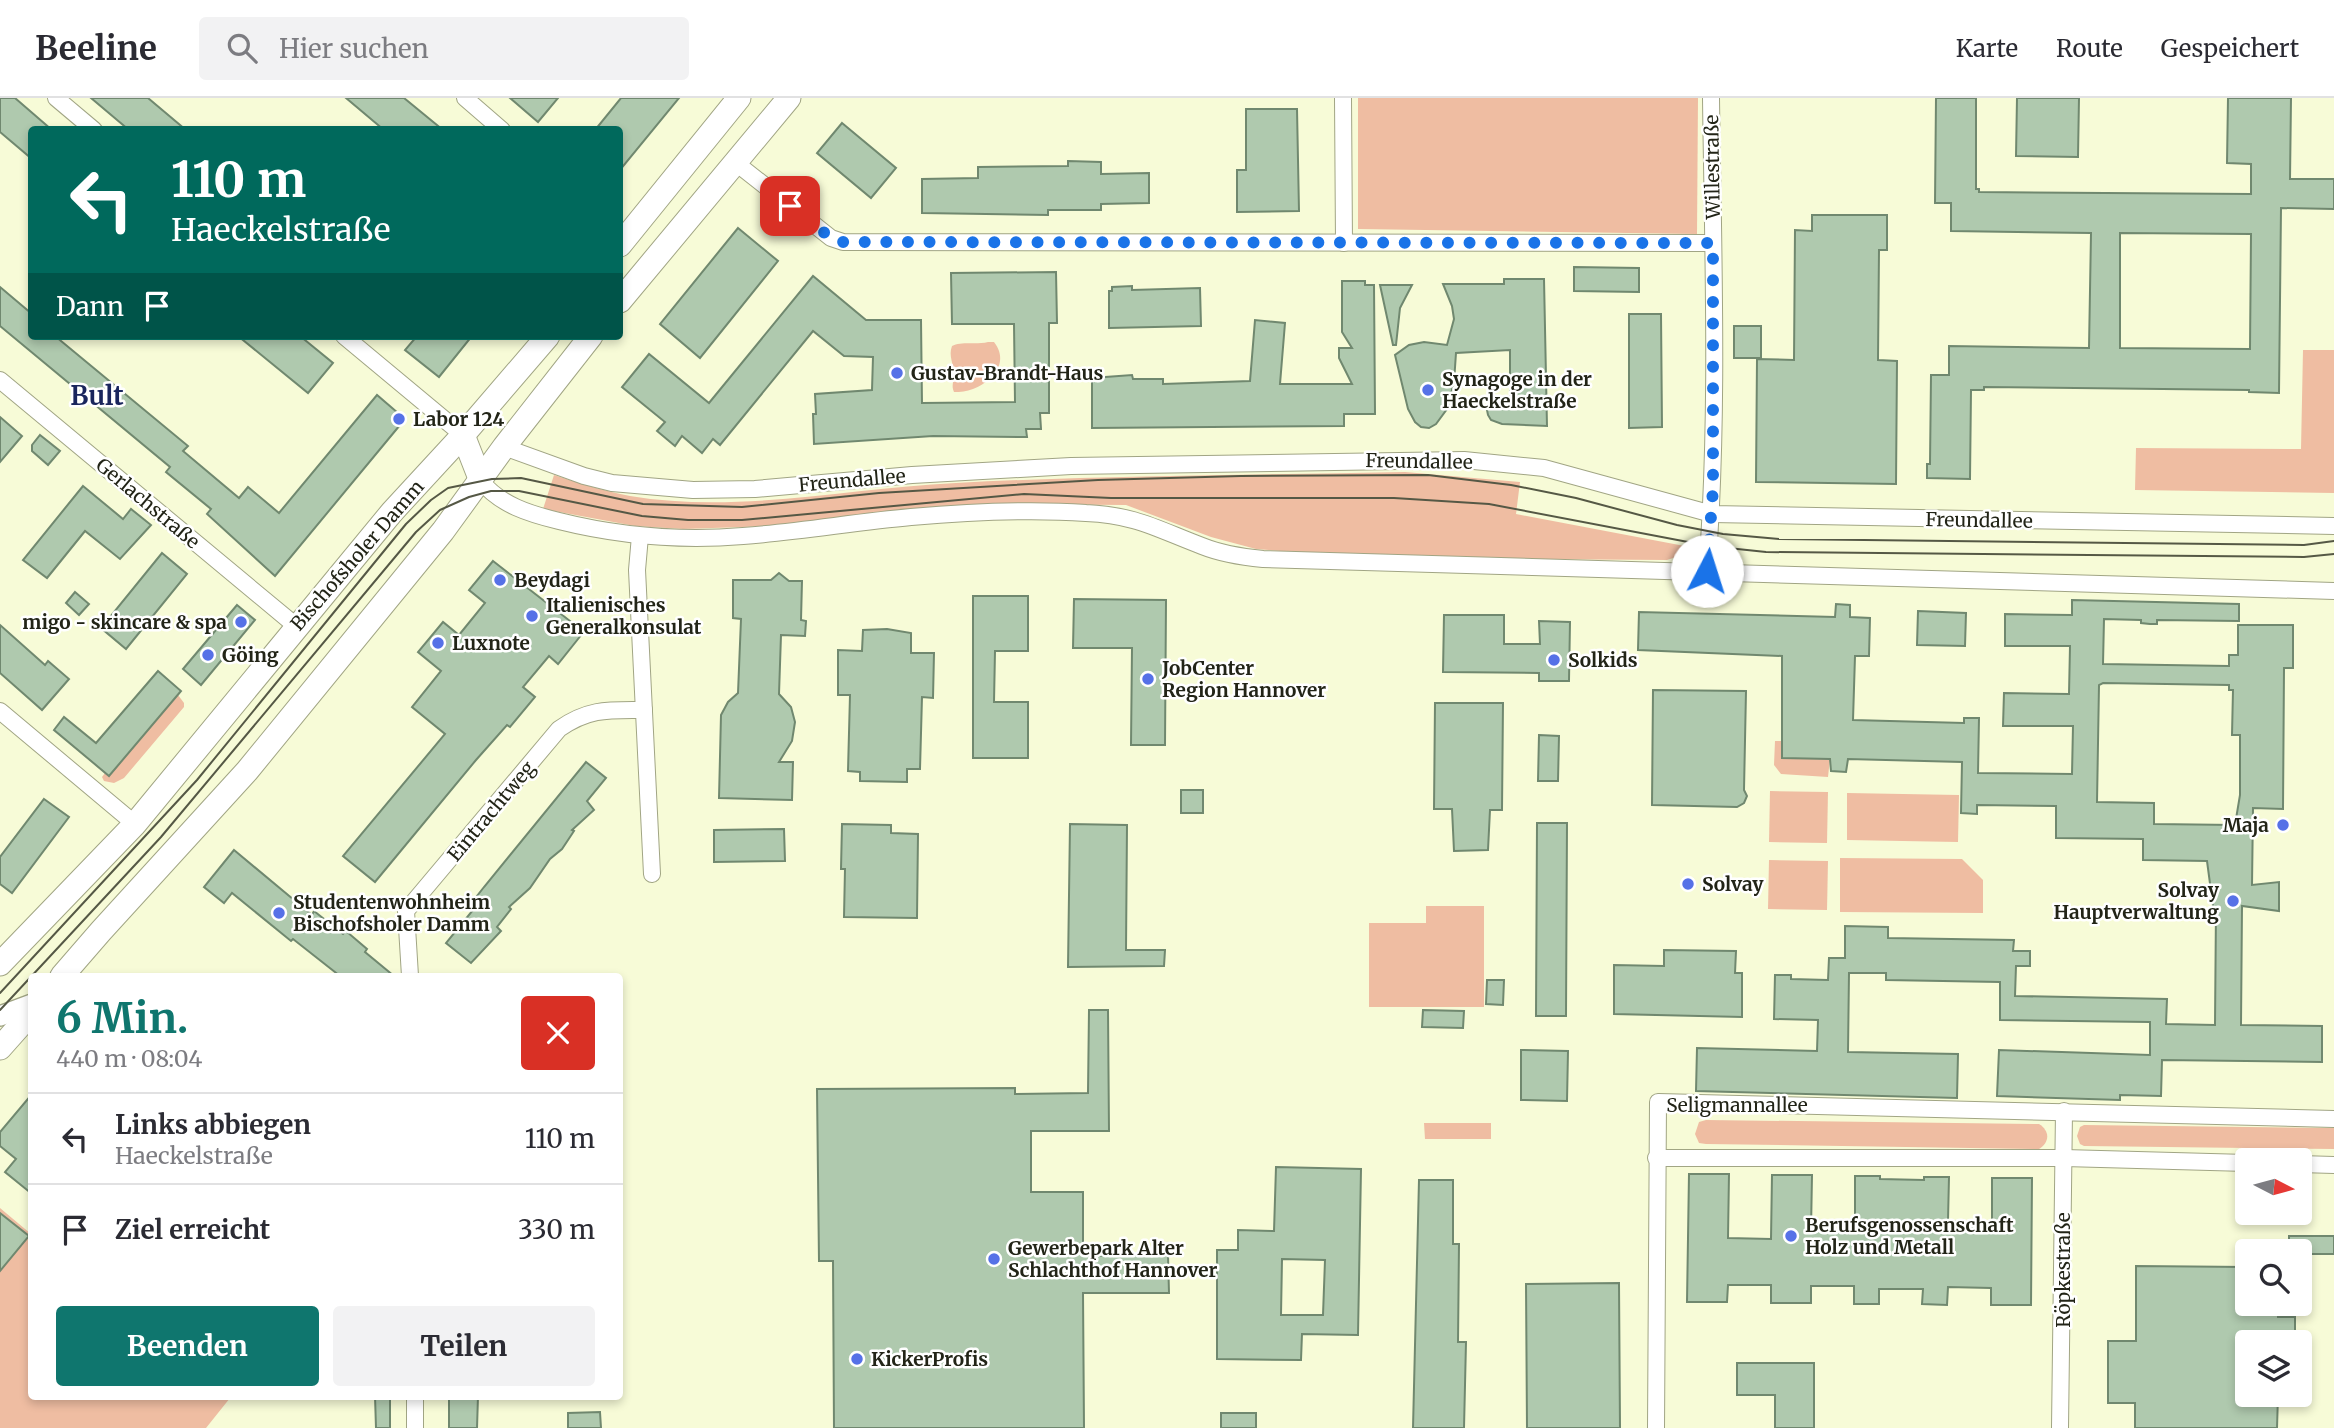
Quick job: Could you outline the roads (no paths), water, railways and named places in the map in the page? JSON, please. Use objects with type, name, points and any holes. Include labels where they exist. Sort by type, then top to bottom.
[{"type":"main road","points":[[623,234],[739,98]]},
{"type":"main road","points":[[623,298],[789,98]]},
{"type":"main road","name":"Bischofsholer Damm","points":[[0,964],[135,824],[392,512],[545,340]]},
{"type":"main road","points":[[65,973],[247,771],[443,531],[504,447],[588,340]]},
{"type":"main road","points":[[463,435],[504,447]]},
{"type":"main road","points":[[463,435],[481,481]]},
{"type":"main road","points":[[0,1048],[28,1016]]},
{"type":"street","points":[[56,98],[89,126]]},
{"type":"street","points":[[465,98],[497,126]]},
{"type":"street","points":[[1343,98],[1344,243]]},
{"type":"street","name":"Willestraße","points":[[1707,571],[1712,514],[1711,98]]},
{"type":"street","points":[[736,163],[831,238],[843,242],[1713,243]]},
{"type":"street","points":[[349,340],[463,435]]},
{"type":"street","name":"Gerlachstraße","points":[[0,380],[296,626]]},
{"type":"street","name":"Freundallee","points":[[504,447],[611,483],[693,490],[755,489],[912,475],[1071,466],[1464,460],[1544,468],[1712,514],[2334,527]]},
{"type":"street","points":[[481,481],[505,501],[531,514],[586,528],[640,536],[734,537],[911,517],[1000,511],[1083,513],[1115,515],[1144,522],[1202,547],[1230,555],[1264,559],[1661,568],[2334,591]]},
{"type":"street","points":[[640,536],[637,570],[652,874]]},
{"type":"street","name":"Eintrachtweg","points":[[410,973],[407,911],[559,729],[589,712],[644,710]]},
{"type":"street","points":[[0,711],[135,824]]},
{"type":"street","points":[[0,1016],[28,1006]]},
{"type":"street","name":"Seligmannallee","points":[[1657,1158],[1658,1102],[2334,1118]]},
{"type":"street","name":"Röpkestraße","points":[[2060,1428],[2064,1111]]},
{"type":"street","points":[[1656,1428],[1657,1158],[2064,1158],[2235,1163]]},
{"type":"street","points":[[2312,1164],[2334,1165]]},
{"type":"street","points":[[415,1400],[415,1428]]},
{"type":"tram line","points":[[0,993],[197,780],[406,524],[448,488],[492,479],[521,478],[643,504],[742,507],[879,493],[1098,480],[1428,475],[1511,485],[1723,534],[1779,539],[2304,545],[2334,541]]},
{"type":"tram line","points":[[34,973],[161,837],[416,532],[440,510],[491,491],[519,491],[642,516],[688,520],[742,520],[1024,494],[1111,498],[1394,498],[1489,504],[1709,546],[1766,552],[2304,557],[2334,554]]},
{"type":"tram line","points":[[0,1010],[28,980]]},
{"type":"place","name":"Gustav-Brandt-Haus","points":[[897,373]]},
{"type":"place","name":"Synagoge in der Haeckelstraße","points":[[1428,390]]},
{"type":"place","name":"Labor 124","points":[[399,419]]},
{"type":"place","name":"Beydagi","points":[[500,580]]},
{"type":"place","name":"Italienisches Generalkonsulat","points":[[532,616]]},
{"type":"place","name":"migo - skincare & spa","points":[[241,622]]},
{"type":"place","name":"Luxnote","points":[[438,643]]},
{"type":"place","name":"Göing","points":[[208,655]]},
{"type":"place","name":"Solkids","points":[[1554,660]]},
{"type":"place","name":"JobCenter Region Hannover","points":[[1148,679]]},
{"type":"place","name":"Maja","points":[[2283,825]]},
{"type":"place","name":"Solvay","points":[[1688,884]]},
{"type":"place","name":"Solvay Hauptverwaltung","points":[[2233,901]]},
{"type":"place","name":"Studentenwohnheim Bischofsholer Damm","points":[[279,913]]},
{"type":"place","name":"Berufsgenossenschaft Holz und Metall","points":[[1791,1236]]},
{"type":"place","name":"Gewerbepark Alter Schlachthof Hannover","points":[[994,1259]]},
{"type":"place","name":"KickerProfis","points":[[857,1359]]},
{"type":"district","name":"Bult","points":[[97,396]]}]
